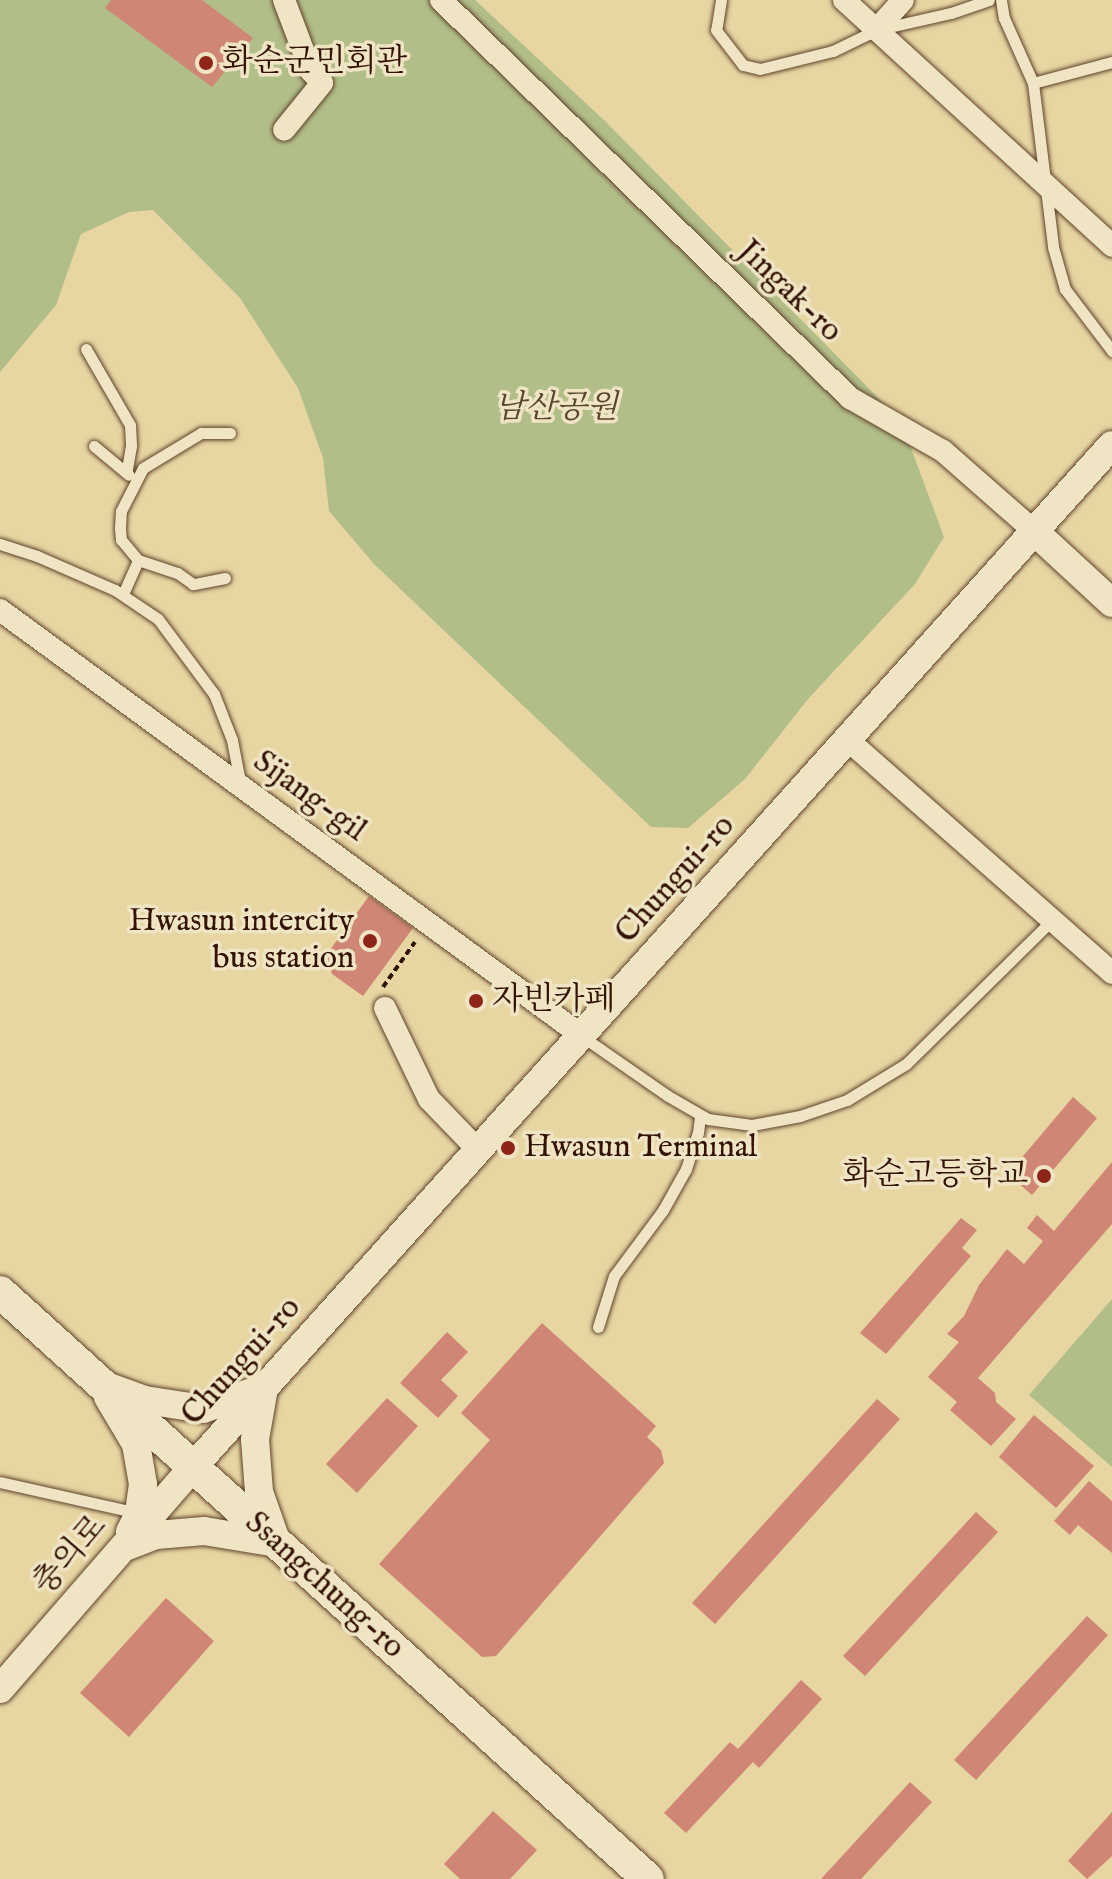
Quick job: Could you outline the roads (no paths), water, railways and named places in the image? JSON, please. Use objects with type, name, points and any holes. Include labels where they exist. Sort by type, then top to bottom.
[{"type":"main road","name":"Ssangchung-ro","points":[[0,1292],[648,1879]]},
{"type":"street","points":[[284,0],[311,71],[322,83],[284,130]]},
{"type":"street","name":"Jingak-ro","points":[[441,0],[850,398],[943,451],[1112,603]]},
{"type":"street","points":[[844,0],[1112,246]]},
{"type":"street","points":[[876,30],[903,0]]},
{"type":"street","name":"Chungui-ro","points":[[193,1467],[1112,445]]},
{"type":"street","name":"Sijang-gil","points":[[0,610],[581,1035]]},
{"type":"street","points":[[849,741],[1112,973]]},
{"type":"street","points":[[385,1008],[429,1099],[478,1150]]},
{"type":"street","points":[[101,1384],[145,1400],[203,1409],[264,1388],[255,1439],[259,1492],[277,1543],[204,1531],[156,1535],[123,1548]]},
{"type":"street","points":[[101,1384],[136,1444],[143,1484],[144,1515]]},
{"type":"street","name":"충의로","points":[[5,1674],[123,1548],[144,1515],[193,1467]]},
{"type":"lane","points":[[721,0],[716,30],[735,57],[754,68],[779,66],[833,51],[876,30],[920,21],[989,0]]},
{"type":"lane","points":[[1001,0],[1004,18],[1033,83],[1053,247],[1065,289],[1112,351]]},
{"type":"lane","points":[[1033,83],[1112,62]]},
{"type":"lane","points":[[86,349],[130,425],[131,477],[121,511],[121,540],[138,560],[177,573],[193,584],[225,578]]},
{"type":"lane","points":[[131,477],[192,437],[201,433],[230,433]]},
{"type":"lane","points":[[94,446],[131,477]]},
{"type":"lane","points":[[0,544],[37,556],[123,594],[158,619],[214,694],[232,740],[241,787]]},
{"type":"lane","points":[[123,594],[138,560]]},
{"type":"lane","points":[[581,1035],[700,1116],[752,1125],[823,1109],[877,1084],[930,1043],[1052,920]]},
{"type":"lane","points":[[598,1327],[614,1276],[663,1210],[686,1169],[698,1133],[700,1116]]},
{"type":"lane","points":[[0,1482],[144,1515]]},
{"type":"place","name":"화순군민회관","points":[[206,63]]},
{"type":"place","name":"Hwasun intercity bus station","points":[[370,941]]},
{"type":"place","name":"자빈카페","points":[[476,1001]]},
{"type":"place","name":"Hwasun Terminal","points":[[508,1148]]},
{"type":"place","name":"화순고등학교","points":[[1044,1176]]},
{"type":"park label","name":"남산공원","points":[[556,409]]}]
